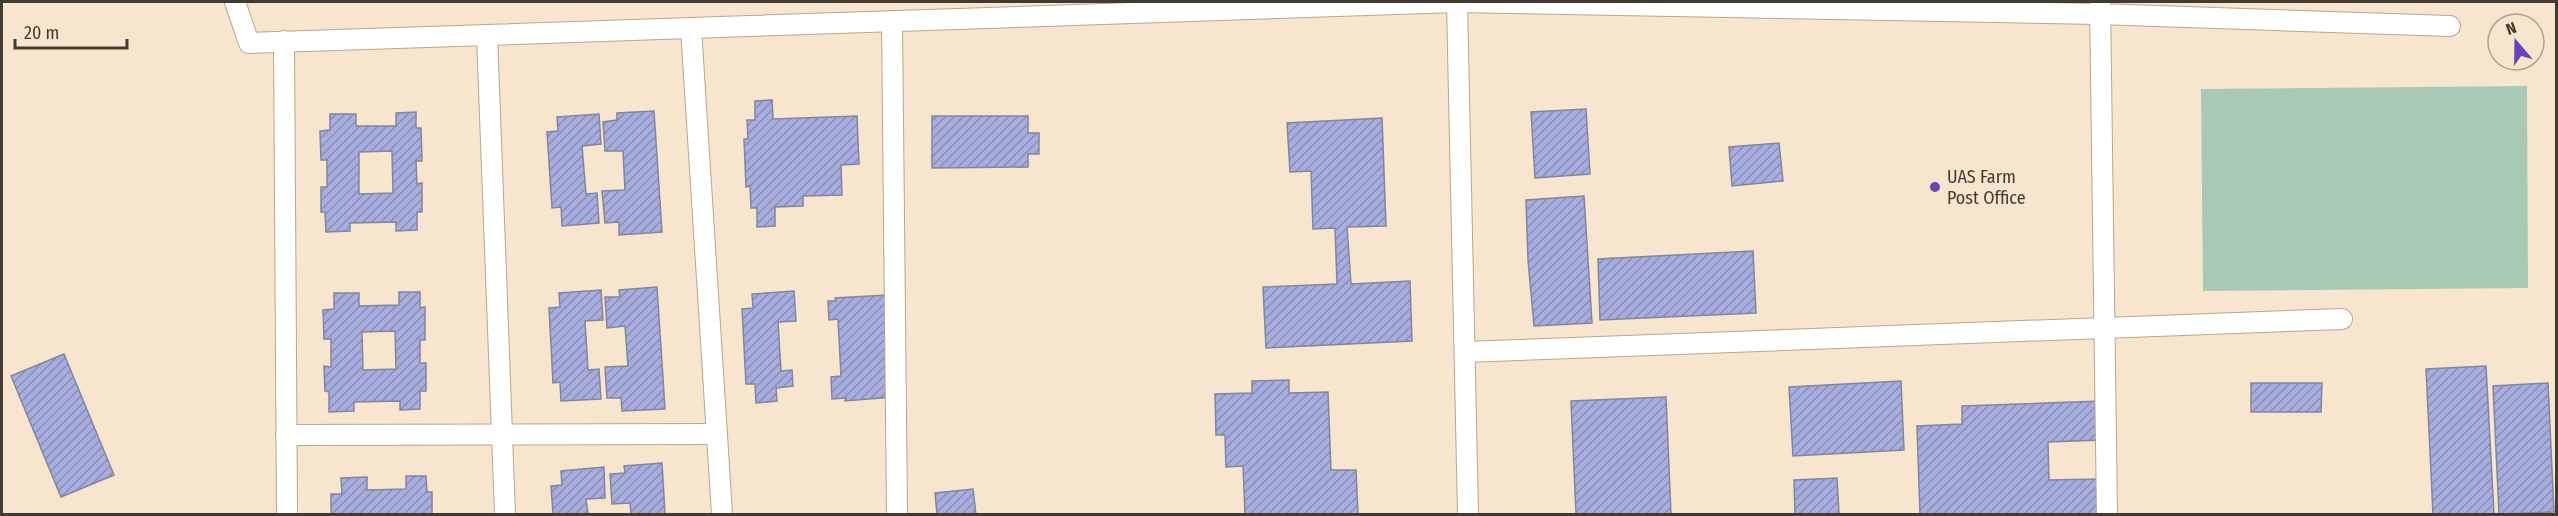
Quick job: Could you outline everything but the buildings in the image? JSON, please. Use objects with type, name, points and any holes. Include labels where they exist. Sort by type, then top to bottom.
[{"type":"lane","points":[[235,2],[249,43],[1457,2],[2099,8],[2450,26]]},
{"type":"lane","points":[[1457,2],[1468,514]]},
{"type":"lane","points":[[2099,8],[2107,514]]},
{"type":"lane","points":[[892,21],[897,514]]},
{"type":"lane","points":[[691,28],[723,514]]},
{"type":"lane","points":[[487,35],[506,514]]},
{"type":"lane","points":[[284,41],[287,514]]},
{"type":"lane","points":[[1465,352],[2104,330],[2342,319]]},
{"type":"lane","points":[[286,435],[717,434]]},
{"type":"green space","points":[[2527,86],[2528,288],[2203,291],[2201,89]]},
{"type":"place","name":"UAS Farm Post Office","points":[[1935,187]]}]
